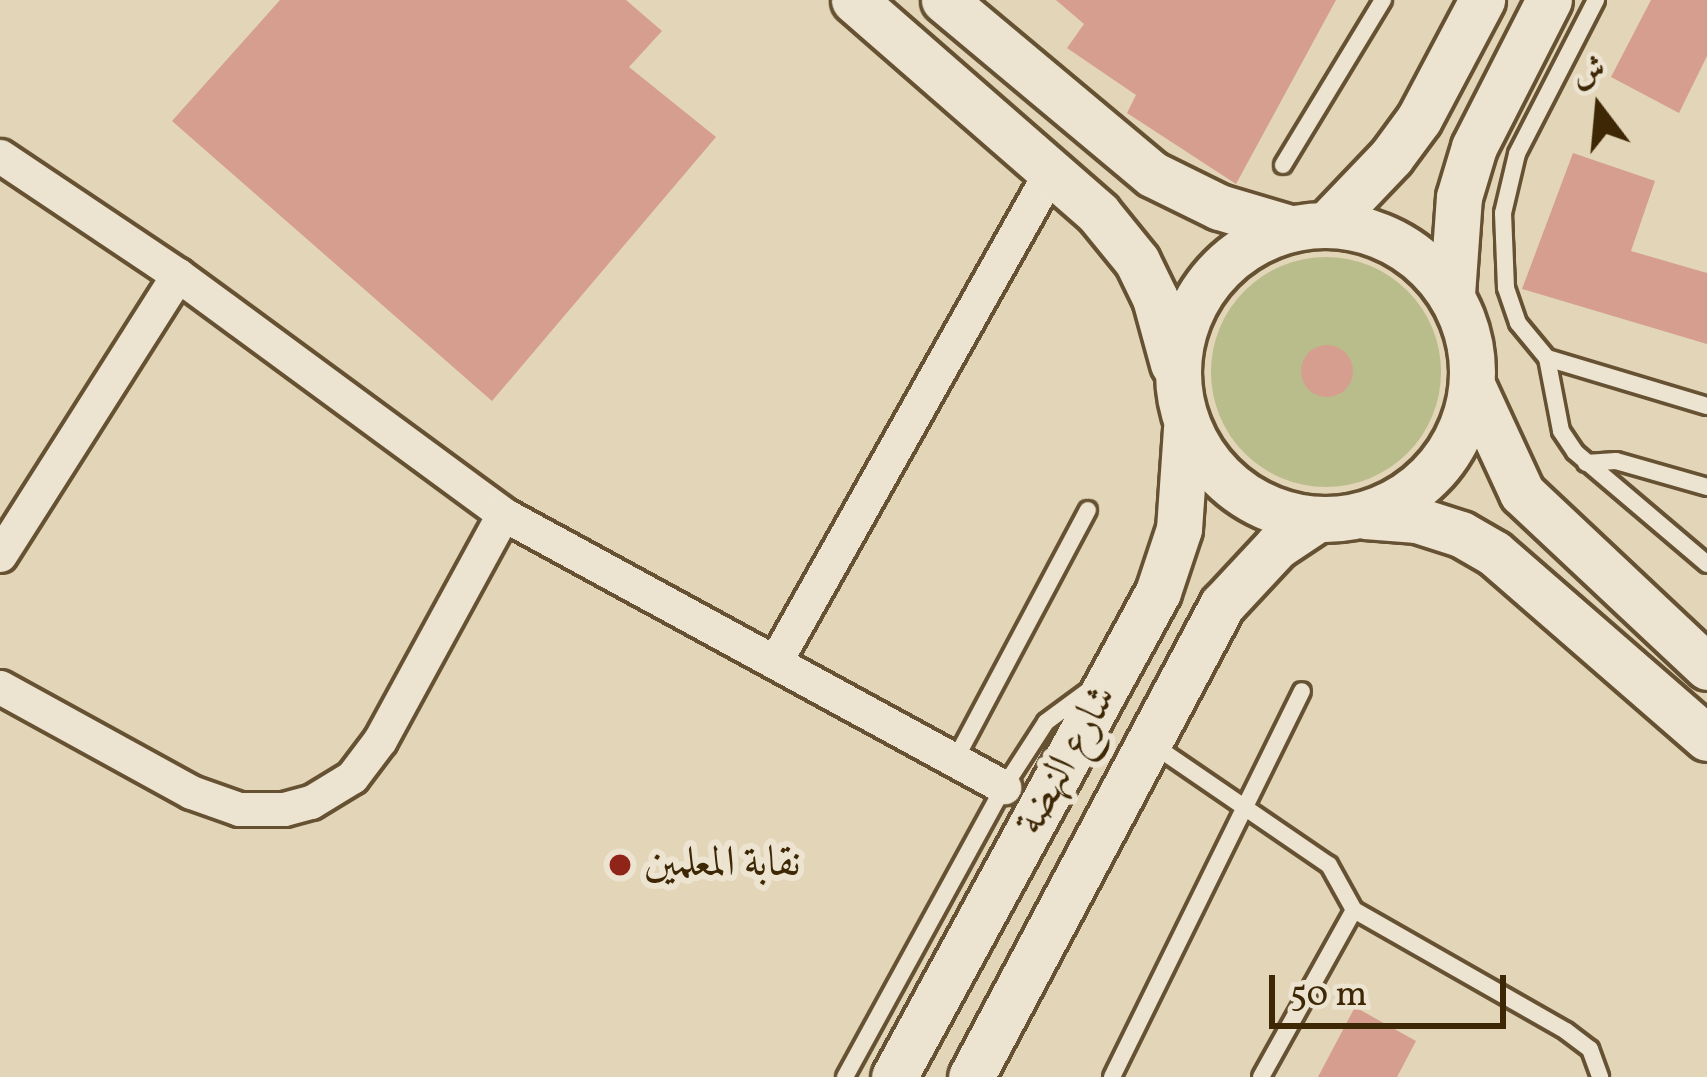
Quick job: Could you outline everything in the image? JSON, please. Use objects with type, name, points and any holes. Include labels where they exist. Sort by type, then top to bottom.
[{"type":"main road","points":[[854,0],[1052,169],[1098,213],[1137,261],[1154,298],[1186,428],[1208,463],[1238,493],[1275,512],[1316,520],[1362,515],[1417,520],[1461,534],[1494,553],[1707,738]]},
{"type":"main road","points":[[944,0],[1152,174],[1219,207],[1309,226],[1364,229],[1399,243],[1429,265],[1452,294],[1470,339],[1473,387],[1461,430],[1437,468],[1403,497],[1362,515]]},
{"type":"main road","points":[[1452,294],[1459,197],[1474,147],[1529,83],[1549,0]]},
{"type":"main road","points":[[1176,375],[1184,326],[1207,281],[1244,248],[1309,226],[1391,157],[1468,15]]},
{"type":"main road","points":[[1473,387],[1522,493],[1707,667]]},
{"type":"main road","name":"شارع النهضة","points":[[894,1077],[1118,670],[1172,556],[1185,485],[1186,428]]},
{"type":"main road","name":"شارع النهضة","points":[[971,1077],[1222,605],[1242,578],[1316,520]]},
{"type":"street","points":[[0,156],[178,275],[503,514],[1004,787]]},
{"type":"street","points":[[775,662],[1052,169]]},
{"type":"street","points":[[0,555],[178,275]]},
{"type":"street","points":[[0,687],[191,792],[239,809],[284,809],[311,802],[352,777],[380,740],[503,514]]},
{"type":"lane","points":[[1283,165],[1383,0]]},
{"type":"lane","points":[[1596,0],[1529,83],[1509,181],[1502,249],[1510,309],[1547,358],[1562,430],[1586,463],[1707,564]]},
{"type":"lane","points":[[1547,358],[1707,406]]},
{"type":"lane","points":[[1586,463],[1616,460],[1707,487]]},
{"type":"lane","points":[[955,760],[1088,510]]},
{"type":"lane","points":[[844,1077],[925,922],[1046,722],[1118,670]]},
{"type":"lane","points":[[1112,1077],[1302,691]]},
{"type":"lane","points":[[1151,743],[1329,865],[1354,910],[1566,1031],[1589,1049],[1600,1077]]},
{"type":"lane","points":[[1261,1077],[1354,910]]},
{"type":"green space","points":[[1326,257],[1370,265],[1408,290],[1433,328],[1441,372],[1433,416],[1408,454],[1370,479],[1326,487],[1282,479],[1244,454],[1219,416],[1211,372],[1219,328],[1244,290],[1282,265]]},
{"type":"building","points":[[280,0],[626,0],[662,31],[629,67],[716,137],[492,401],[172,121]]},
{"type":"building","points":[[1056,0],[1336,0],[1236,184],[1127,113],[1136,95],[1067,48],[1084,24]]},
{"type":"building","points":[[1651,0],[1707,0],[1707,56],[1679,113],[1611,77]]},
{"type":"building","points":[[1573,153],[1655,181],[1631,251],[1707,273],[1707,344],[1522,289]]},
{"type":"building","points":[[1327,345],[1346,352],[1353,371],[1346,390],[1327,397],[1308,390],[1301,371],[1308,352]]},
{"type":"building","points":[[1355,1007],[1416,1041],[1397,1077],[1318,1077]]},
{"type":"place","name":"نقابة المعلمين","points":[[620,865]]}]
